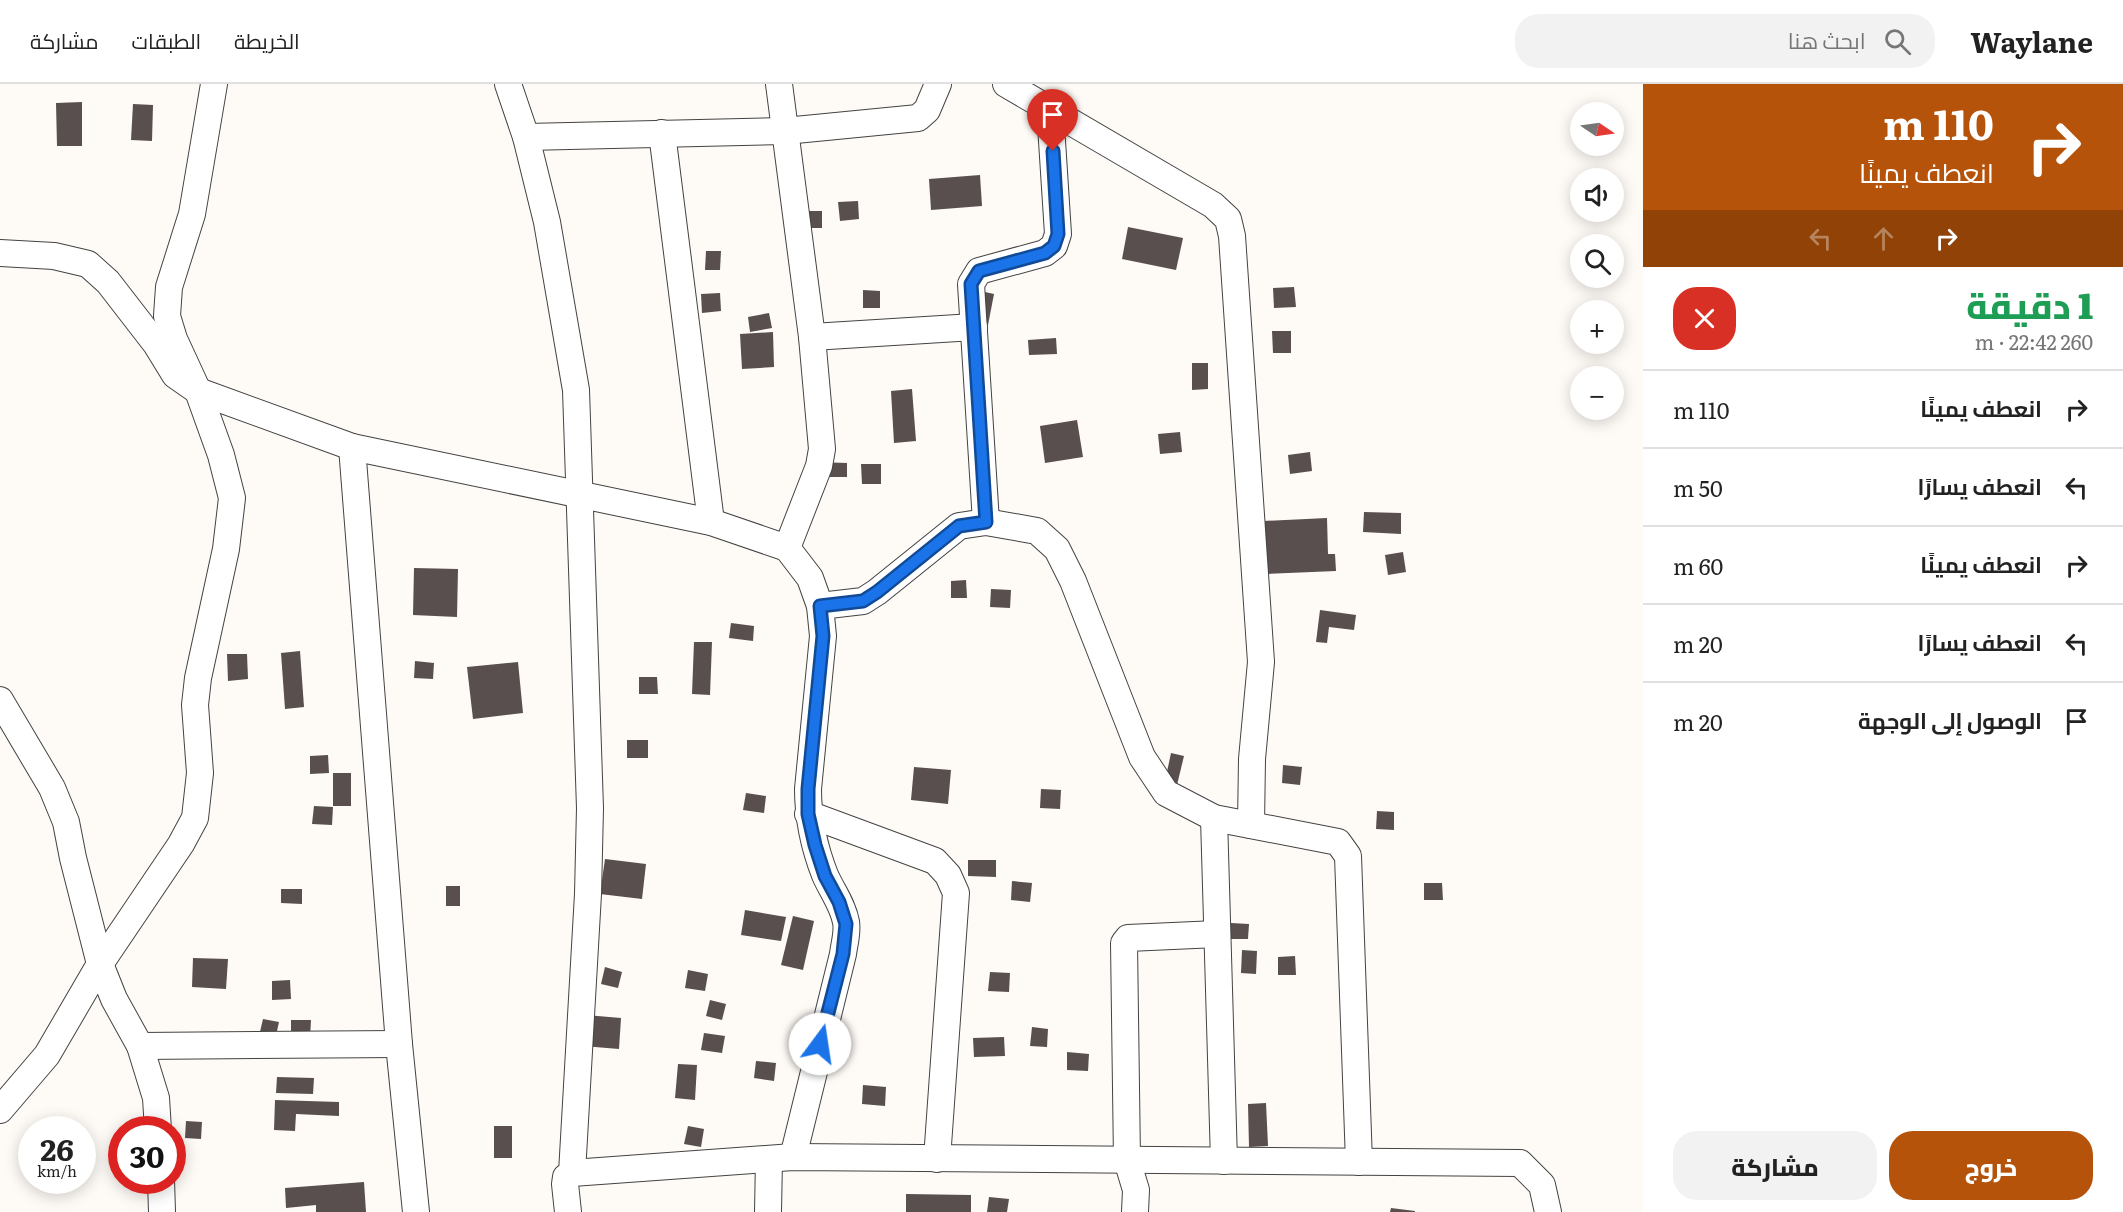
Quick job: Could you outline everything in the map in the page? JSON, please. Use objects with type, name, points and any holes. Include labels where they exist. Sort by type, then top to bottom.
[{"type":"street","points":[[0,1110],[46,1055],[100,964],[181,844],[195,818],[201,773],[195,705],[198,678],[226,549],[232,498],[221,454],[198,391],[174,339],[167,316],[169,287],[192,214],[214,84]]},
{"type":"street","points":[[508,84],[526,137],[548,222],[576,390],[590,808],[588,894],[572,1173]]},
{"type":"street","points":[[779,84],[812,337],[822,449],[819,465],[787,548]]},
{"type":"street","points":[[526,137],[785,130],[918,118],[927,110],[938,84]]},
{"type":"street","points":[[1006,84],[1213,205],[1228,219],[1232,236],[1261,662],[1252,759],[1251,825]]},
{"type":"street","points":[[986,522],[971,284],[979,271],[1045,253],[1054,246],[1058,234],[1050,110]]},
{"type":"street","points":[[662,134],[711,522]]},
{"type":"street","points":[[0,253],[54,256],[88,264],[108,282],[156,344],[175,375],[198,391],[352,447],[711,522],[787,548],[810,578],[820,606],[823,636],[808,789],[808,814],[825,876],[839,902],[846,924],[843,954],[781,1158],[768,1212]]},
{"type":"street","points":[[812,337],[974,327]]},
{"type":"street","points":[[352,447],[399,1044],[416,1212]]},
{"type":"street","points":[[820,606],[863,601],[959,526],[986,522],[1037,531],[1058,549],[1073,581],[1142,757],[1166,792],[1214,818],[1338,842],[1347,856],[1359,1162]]},
{"type":"street","points":[[0,700],[52,788],[66,822],[85,911],[100,964],[114,999],[140,1046],[156,1098],[157,1116]]},
{"type":"street","points":[[808,814],[935,861],[948,875],[956,892],[937,1159]]},
{"type":"street","points":[[1214,818],[1224,1161]]},
{"type":"street","points":[[1135,1212],[1136,1190],[1127,1160],[1124,943],[1128,938],[1217,934]]},
{"type":"street","points":[[140,1046],[399,1044]]},
{"type":"street","points":[[568,1212],[565,1184],[566,1177],[572,1173],[781,1158],[1520,1163],[1542,1185],[1548,1212]]},
{"type":"street","points":[[161,1194],[162,1212]]},
{"type":"building","points":[[82,102],[82,146],[57,146],[56,103]]},
{"type":"building","points":[[133,104],[153,105],[152,141],[131,140]]},
{"type":"building","points":[[980,175],[982,206],[931,210],[929,179]]},
{"type":"building","points":[[858,201],[859,219],[840,221],[838,202]]},
{"type":"building","points":[[802,211],[822,211],[822,228],[802,228]]},
{"type":"building","points":[[1128,227],[1183,238],[1176,270],[1122,259]]},
{"type":"building","points":[[706,251],[721,251],[720,270],[705,270]]},
{"type":"building","points":[[1294,287],[1296,307],[1274,308],[1273,288]]},
{"type":"building","points":[[863,290],[880,291],[880,308],[863,308]]},
{"type":"building","points":[[976,290],[994,294],[988,325],[971,322]]},
{"type":"building","points":[[720,293],[721,311],[702,313],[701,294]]},
{"type":"building","points":[[769,313],[772,328],[750,332],[748,317]]},
{"type":"building","points":[[1272,331],[1291,331],[1291,353],[1273,353]]},
{"type":"building","points":[[773,332],[774,367],[742,369],[740,334]]},
{"type":"building","points":[[1056,338],[1057,354],[1029,355],[1028,340]]},
{"type":"building","points":[[1192,363],[1208,363],[1208,389],[1192,390]]},
{"type":"building","points":[[912,389],[916,441],[894,443],[891,391]]},
{"type":"building","points":[[1077,420],[1083,457],[1045,463],[1040,426]]},
{"type":"building","points":[[1180,432],[1182,452],[1160,454],[1158,434]]},
{"type":"building","points":[[1310,452],[1312,471],[1290,474],[1288,455]]},
{"type":"building","points":[[817,462],[847,463],[847,477],[817,477]]},
{"type":"building","points":[[861,464],[881,464],[881,484],[862,484]]},
{"type":"building","points":[[1364,512],[1401,513],[1401,534],[1363,532]]},
{"type":"building","points":[[1327,518],[1328,554],[1335,554],[1336,571],[1267,574],[1264,521]]},
{"type":"building","points":[[1403,552],[1406,572],[1388,575],[1385,555]]},
{"type":"building","points":[[414,568],[458,569],[457,617],[413,615]]},
{"type":"building","points":[[966,580],[967,598],[951,598],[951,581]]},
{"type":"building","points":[[991,589],[1011,590],[1010,608],[990,607]]},
{"type":"building","points":[[1320,610],[1356,615],[1354,630],[1329,627],[1327,643],[1316,642]]},
{"type":"building","points":[[731,623],[754,626],[753,641],[729,638]]},
{"type":"building","points":[[694,642],[712,642],[710,695],[692,694]]},
{"type":"building","points":[[300,651],[304,707],[285,709],[281,653]]},
{"type":"building","points":[[227,654],[247,654],[248,679],[228,681]]},
{"type":"building","points":[[415,661],[434,663],[433,679],[414,678]]},
{"type":"building","points":[[518,662],[523,713],[473,719],[467,667]]},
{"type":"building","points":[[639,677],[657,677],[658,694],[639,694]]},
{"type":"building","points":[[627,740],[648,740],[648,758],[627,758]]},
{"type":"building","points":[[1171,753],[1184,756],[1176,789],[1164,786]]},
{"type":"building","points":[[328,755],[329,773],[310,774],[310,756]]},
{"type":"building","points":[[1283,765],[1302,767],[1300,785],[1282,783]]},
{"type":"building","points":[[914,767],[951,770],[948,804],[911,800]]},
{"type":"building","points":[[333,773],[351,773],[351,806],[333,806]]},
{"type":"building","points":[[1041,789],[1061,790],[1060,809],[1040,808]]},
{"type":"building","points":[[746,793],[766,796],[764,813],[743,810]]},
{"type":"building","points":[[314,806],[333,807],[332,825],[312,824]]},
{"type":"building","points":[[1377,811],[1394,812],[1394,830],[1376,829]]},
{"type":"building","points":[[605,859],[646,864],[642,899],[600,894]]},
{"type":"building","points":[[968,860],[996,860],[996,877],[968,876]]},
{"type":"building","points":[[1012,881],[1032,883],[1030,902],[1011,900]]},
{"type":"building","points":[[1424,883],[1442,883],[1443,900],[1424,900]]},
{"type":"building","points":[[446,886],[460,886],[460,906],[446,906]]},
{"type":"building","points":[[281,889],[302,889],[302,904],[281,903]]},
{"type":"building","points":[[745,910],[786,917],[781,941],[741,935]]},
{"type":"building","points":[[793,916],[814,921],[803,970],[781,965]]},
{"type":"building","points":[[1231,923],[1249,924],[1248,939],[1230,939]]},
{"type":"building","points":[[1242,950],[1257,951],[1256,974],[1241,973]]},
{"type":"building","points":[[1295,956],[1296,975],[1278,975],[1278,957]]},
{"type":"building","points":[[193,958],[228,959],[226,989],[192,987]]},
{"type":"building","points":[[605,967],[622,972],[618,988],[601,984]]},
{"type":"building","points":[[688,970],[708,974],[705,991],[685,988]]},
{"type":"building","points":[[990,972],[1010,973],[1009,992],[988,991]]},
{"type":"building","points":[[290,980],[291,999],[272,1000],[272,981]]},
{"type":"building","points":[[710,1000],[726,1004],[722,1020],[706,1016]]},
{"type":"building","points":[[574,1014],[621,1018],[619,1049],[571,1045]]},
{"type":"building","points":[[263,1019],[279,1022],[275,1040],[259,1036]]},
{"type":"building","points":[[291,1020],[311,1020],[310,1038],[291,1037]]},
{"type":"building","points":[[1032,1027],[1048,1029],[1047,1047],[1030,1046]]},
{"type":"building","points":[[704,1033],[725,1036],[722,1053],[701,1050]]},
{"type":"building","points":[[1004,1037],[1005,1056],[974,1057],[973,1038]]},
{"type":"building","points":[[1067,1052],[1089,1054],[1088,1071],[1067,1070]]},
{"type":"building","points":[[756,1061],[776,1063],[774,1081],[754,1078]]},
{"type":"building","points":[[678,1064],[697,1065],[695,1100],[675,1098]]},
{"type":"building","points":[[277,1077],[314,1078],[313,1094],[276,1093]]},
{"type":"building","points":[[863,1085],[886,1087],[885,1106],[862,1104]]},
{"type":"building","points":[[275,1100],[339,1102],[339,1116],[296,1114],[295,1131],[274,1130]]},
{"type":"building","points":[[1266,1103],[1268,1146],[1249,1147],[1248,1104]]},
{"type":"building","points":[[186,1121],[202,1122],[201,1139],[186,1138]]},
{"type":"building","points":[[494,1126],[512,1126],[512,1158],[494,1158]]},
{"type":"building","points":[[688,1126],[704,1129],[701,1147],[684,1144]]},
{"type":"building","points":[[364,1182],[366,1212],[316,1212],[316,1205],[286,1208],[285,1188]]},
{"type":"building","points":[[906,1194],[971,1195],[971,1212],[906,1212]]},
{"type":"building","points":[[989,1197],[1009,1199],[1007,1212],[987,1212]]},
{"type":"building","points":[[1391,1208],[1415,1211],[1415,1212],[1390,1212]]},
{"type":"route","points":[[820,1044],[843,954],[846,924],[839,902],[825,876],[808,814],[808,789],[823,636],[820,606],[863,601],[959,526],[986,522],[971,284],[979,271],[1045,253],[1054,246],[1058,234],[1053,151]]}]
